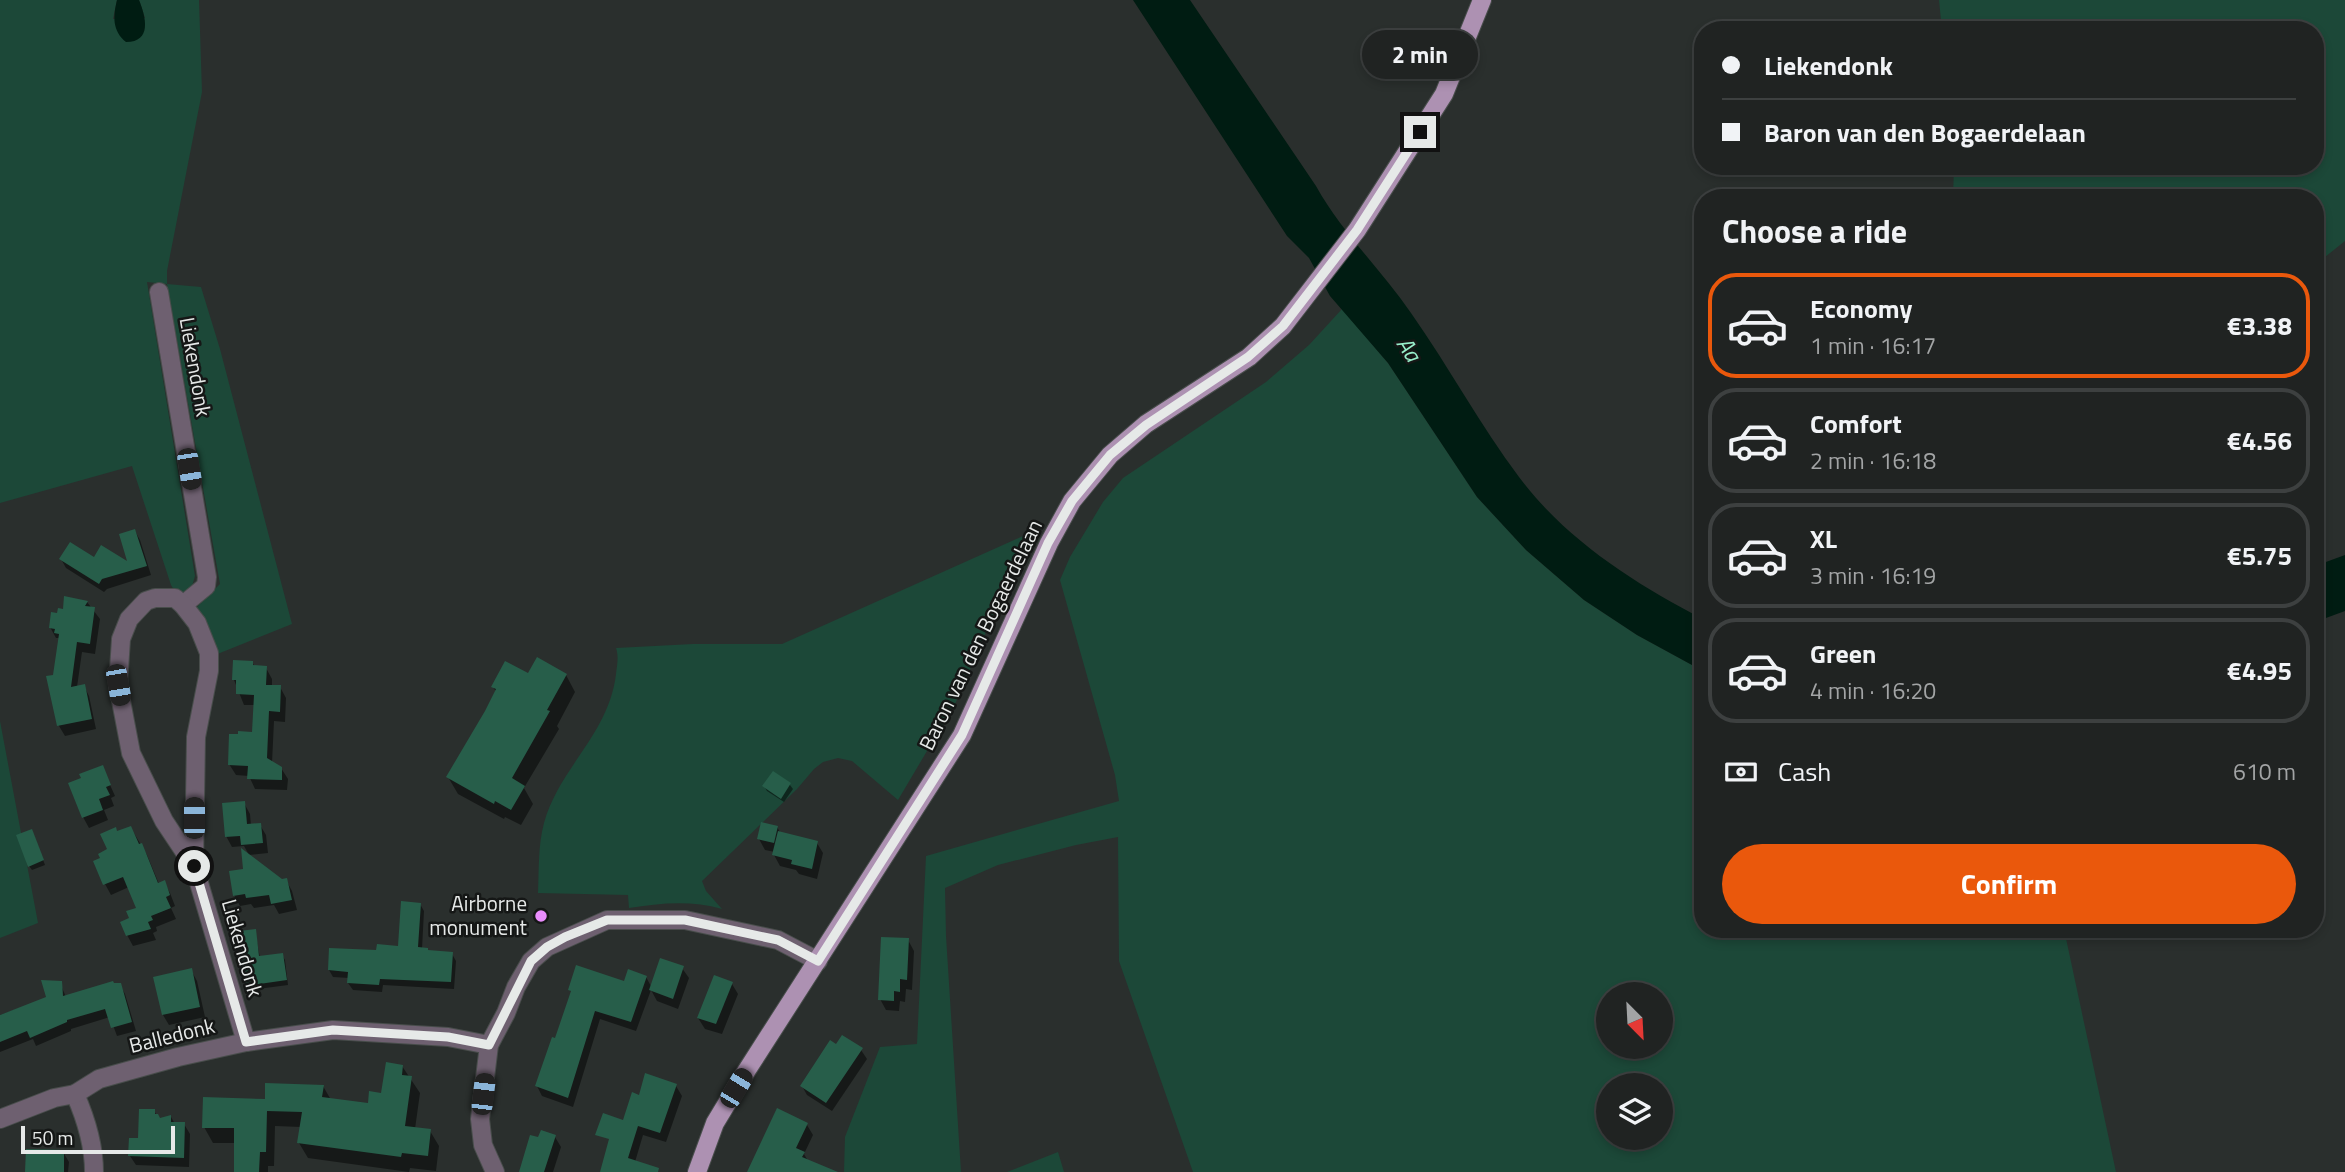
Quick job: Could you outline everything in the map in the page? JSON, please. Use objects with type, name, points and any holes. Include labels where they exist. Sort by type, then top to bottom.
[{"type":"main road","name":"Baron van den Bogaerdelaan","points":[[697,1172],[715,1123],[962,735],[1048,543],[1072,501],[1110,455],[1146,425],[1248,357],[1283,326],[1357,230],[1444,94],[1482,0]]},
{"type":"street","name":"Liekendonk","points":[[159,292],[207,577],[206,586],[183,605]]},
{"type":"street","name":"Liekendonk","points":[[194,866],[196,737],[209,671],[209,653],[197,623],[183,605],[175,598],[155,598],[146,601],[129,619],[121,639],[118,685],[131,753],[164,821],[194,866],[246,1042]]},
{"type":"street","points":[[487,1170],[480,1119],[489,1045],[531,961],[556,942],[607,920],[685,920],[778,940],[818,961]]},
{"type":"street","name":"Balledonk","points":[[0,1119],[54,1098],[75,1094],[99,1079],[177,1057],[246,1042],[333,1030],[448,1037],[489,1045]]},
{"type":"street","points":[[75,1094],[88,1124],[94,1172]]},
{"type":"shaded area","points":[[0,0],[117,0],[113,19],[145,18],[139,0],[199,0],[202,92],[167,271],[167,284],[147,282],[195,576],[190,593],[177,595],[171,585],[132,466],[0,503]]},
{"type":"shaded area","points":[[1939,0],[2345,0],[2345,241],[2324,258],[2324,189],[1953,189],[1954,175],[2324,175],[2324,21],[1941,21]]},
{"type":"shaded area","points":[[167,284],[201,287],[220,349],[292,624],[215,655],[212,639],[197,607],[220,584]]},
{"type":"shaded area","points":[[1342,309],[1388,363],[1477,497],[1526,550],[1584,600],[1637,635],[1694,666],[1694,938],[2066,938],[2116,1172],[1193,1172],[1119,961],[1118,837],[998,865],[945,888],[961,1172],[844,1172],[845,1137],[880,1047],[917,1044],[926,856],[1119,801],[1115,775],[1060,580],[1070,557],[1103,502],[1123,478],[1266,382],[1309,345]]},
{"type":"shaded area","points":[[1023,536],[1022,548],[956,702],[898,800],[852,761],[838,758],[823,762],[702,881],[706,891],[722,909],[676,903],[629,908],[628,895],[538,893],[544,823],[561,785],[604,715],[616,674],[616,648],[693,644],[782,644]]},
{"type":"shaded area","points":[[0,721],[38,923],[0,938]]},
{"type":"shaded area","points":[[1058,1152],[1064,1172],[1007,1172]]},
{"type":"water","points":[[117,0],[139,0],[145,21],[140,38],[126,42],[121,38],[114,17]]},
{"type":"water","name":"Aa","points":[[1133,0],[1190,0],[1326,203],[1411,313],[1491,437],[1537,499],[1603,558],[1652,591],[1694,614],[1694,666],[1637,635],[1584,600],[1526,550],[1477,497],[1388,363],[1330,296],[1309,258],[1287,236]]},
{"type":"water","points":[[2345,555],[2345,611],[2324,619],[2324,563]]},
{"type":"building","points":[[135,529],[147,566],[102,579],[99,584],[59,559],[70,542],[94,557],[101,545],[127,561],[119,534]]},
{"type":"building","points":[[64,596],[88,601],[85,606],[95,607],[90,644],[77,642],[71,687],[85,684],[92,719],[57,726],[46,676],[53,675],[59,634],[54,633],[55,629],[49,628],[51,612],[57,613],[58,608],[63,609]]},
{"type":"building","points":[[537,657],[567,674],[547,710],[550,711],[512,778],[525,786],[511,810],[495,801],[494,804],[446,777],[485,711],[496,689],[491,687],[505,661],[528,673]]},
{"type":"building","points":[[233,660],[253,661],[253,665],[267,666],[266,685],[281,685],[280,712],[269,711],[267,758],[282,767],[282,780],[247,779],[248,766],[228,765],[229,734],[238,734],[238,731],[252,732],[254,695],[236,694],[236,680],[232,680]]},
{"type":"building","points":[[103,765],[111,785],[106,787],[110,795],[99,799],[103,810],[82,818],[68,783],[81,778],[79,774]]},
{"type":"building","points":[[773,771],[791,783],[781,799],[762,786]]},
{"type":"building","points":[[245,801],[247,824],[261,823],[263,843],[241,845],[240,836],[225,837],[222,803]]},
{"type":"building","points":[[761,822],[778,826],[774,843],[757,839]]},
{"type":"building","points":[[131,826],[139,844],[142,843],[158,883],[165,880],[170,895],[166,897],[171,908],[151,916],[153,920],[148,922],[151,929],[126,936],[120,922],[129,918],[126,911],[136,908],[123,877],[103,885],[93,861],[100,858],[98,854],[107,849],[100,834],[116,827],[117,831]]},
{"type":"building","points":[[32,829],[44,860],[28,867],[16,835]]},
{"type":"building","points":[[778,831],[818,841],[812,869],[791,864],[792,860],[772,855]]},
{"type":"building","points":[[241,848],[282,879],[287,878],[292,900],[271,904],[269,895],[246,898],[245,894],[233,896],[229,871],[243,869]]},
{"type":"building","points":[[401,901],[421,903],[418,947],[453,952],[451,982],[380,979],[379,985],[347,983],[348,972],[328,970],[329,948],[376,950],[377,944],[398,946]]},
{"type":"building","points":[[256,929],[259,956],[283,953],[287,980],[246,986],[239,931]]},
{"type":"building","points":[[881,937],[909,938],[907,980],[900,979],[900,992],[894,991],[894,1001],[878,1000]]},
{"type":"building","points":[[660,958],[684,966],[673,999],[649,990]]},
{"type":"building","points":[[576,965],[624,981],[628,969],[647,976],[631,1022],[595,1011],[568,1098],[535,1086],[571,991],[568,990]]},
{"type":"building","points":[[192,968],[200,1007],[162,1015],[153,977]]},
{"type":"building","points":[[714,975],[733,982],[716,1024],[697,1018]]},
{"type":"building","points":[[41,980],[62,981],[63,996],[113,981],[121,983],[132,1022],[111,1028],[105,1009],[67,1020],[30,1038],[27,1031],[0,1042],[0,1015],[46,997]]},
{"type":"building","points":[[842,1035],[863,1048],[826,1103],[800,1086],[830,1040],[836,1044]]},
{"type":"building","points":[[386,1062],[403,1065],[402,1075],[412,1076],[405,1126],[431,1129],[428,1156],[402,1153],[401,1157],[297,1143],[302,1112],[267,1111],[266,1152],[260,1152],[259,1172],[234,1172],[234,1128],[202,1128],[203,1097],[265,1099],[265,1083],[324,1085],[322,1097],[368,1103],[369,1091],[381,1093]]},
{"type":"building","points":[[645,1073],[677,1084],[660,1133],[638,1126],[628,1158],[659,1168],[658,1172],[600,1172],[609,1139],[595,1135],[603,1113],[623,1120],[632,1092],[639,1095]]},
{"type":"building","points":[[777,1108],[808,1123],[796,1148],[805,1152],[802,1157],[838,1172],[747,1172]]},
{"type":"building","points":[[139,1109],[155,1109],[155,1114],[160,1118],[171,1115],[171,1122],[185,1122],[184,1158],[128,1156],[129,1138],[138,1138]]},
{"type":"building","points":[[541,1130],[556,1135],[544,1172],[519,1172],[530,1135],[538,1137]]},
{"type":"building","points":[[26,1149],[64,1150],[64,1172],[25,1172]]},
{"type":"place","name":"Airborne monument","points":[[541,916]]},
{"type":"route","points":[[194,866],[246,1042],[333,1030],[448,1037],[489,1045],[531,961],[547,947],[565,937],[607,920],[685,920],[778,940],[818,961],[962,735],[1048,543],[1072,501],[1110,455],[1146,425],[1248,357],[1283,326],[1357,230],[1420,132]]}]
